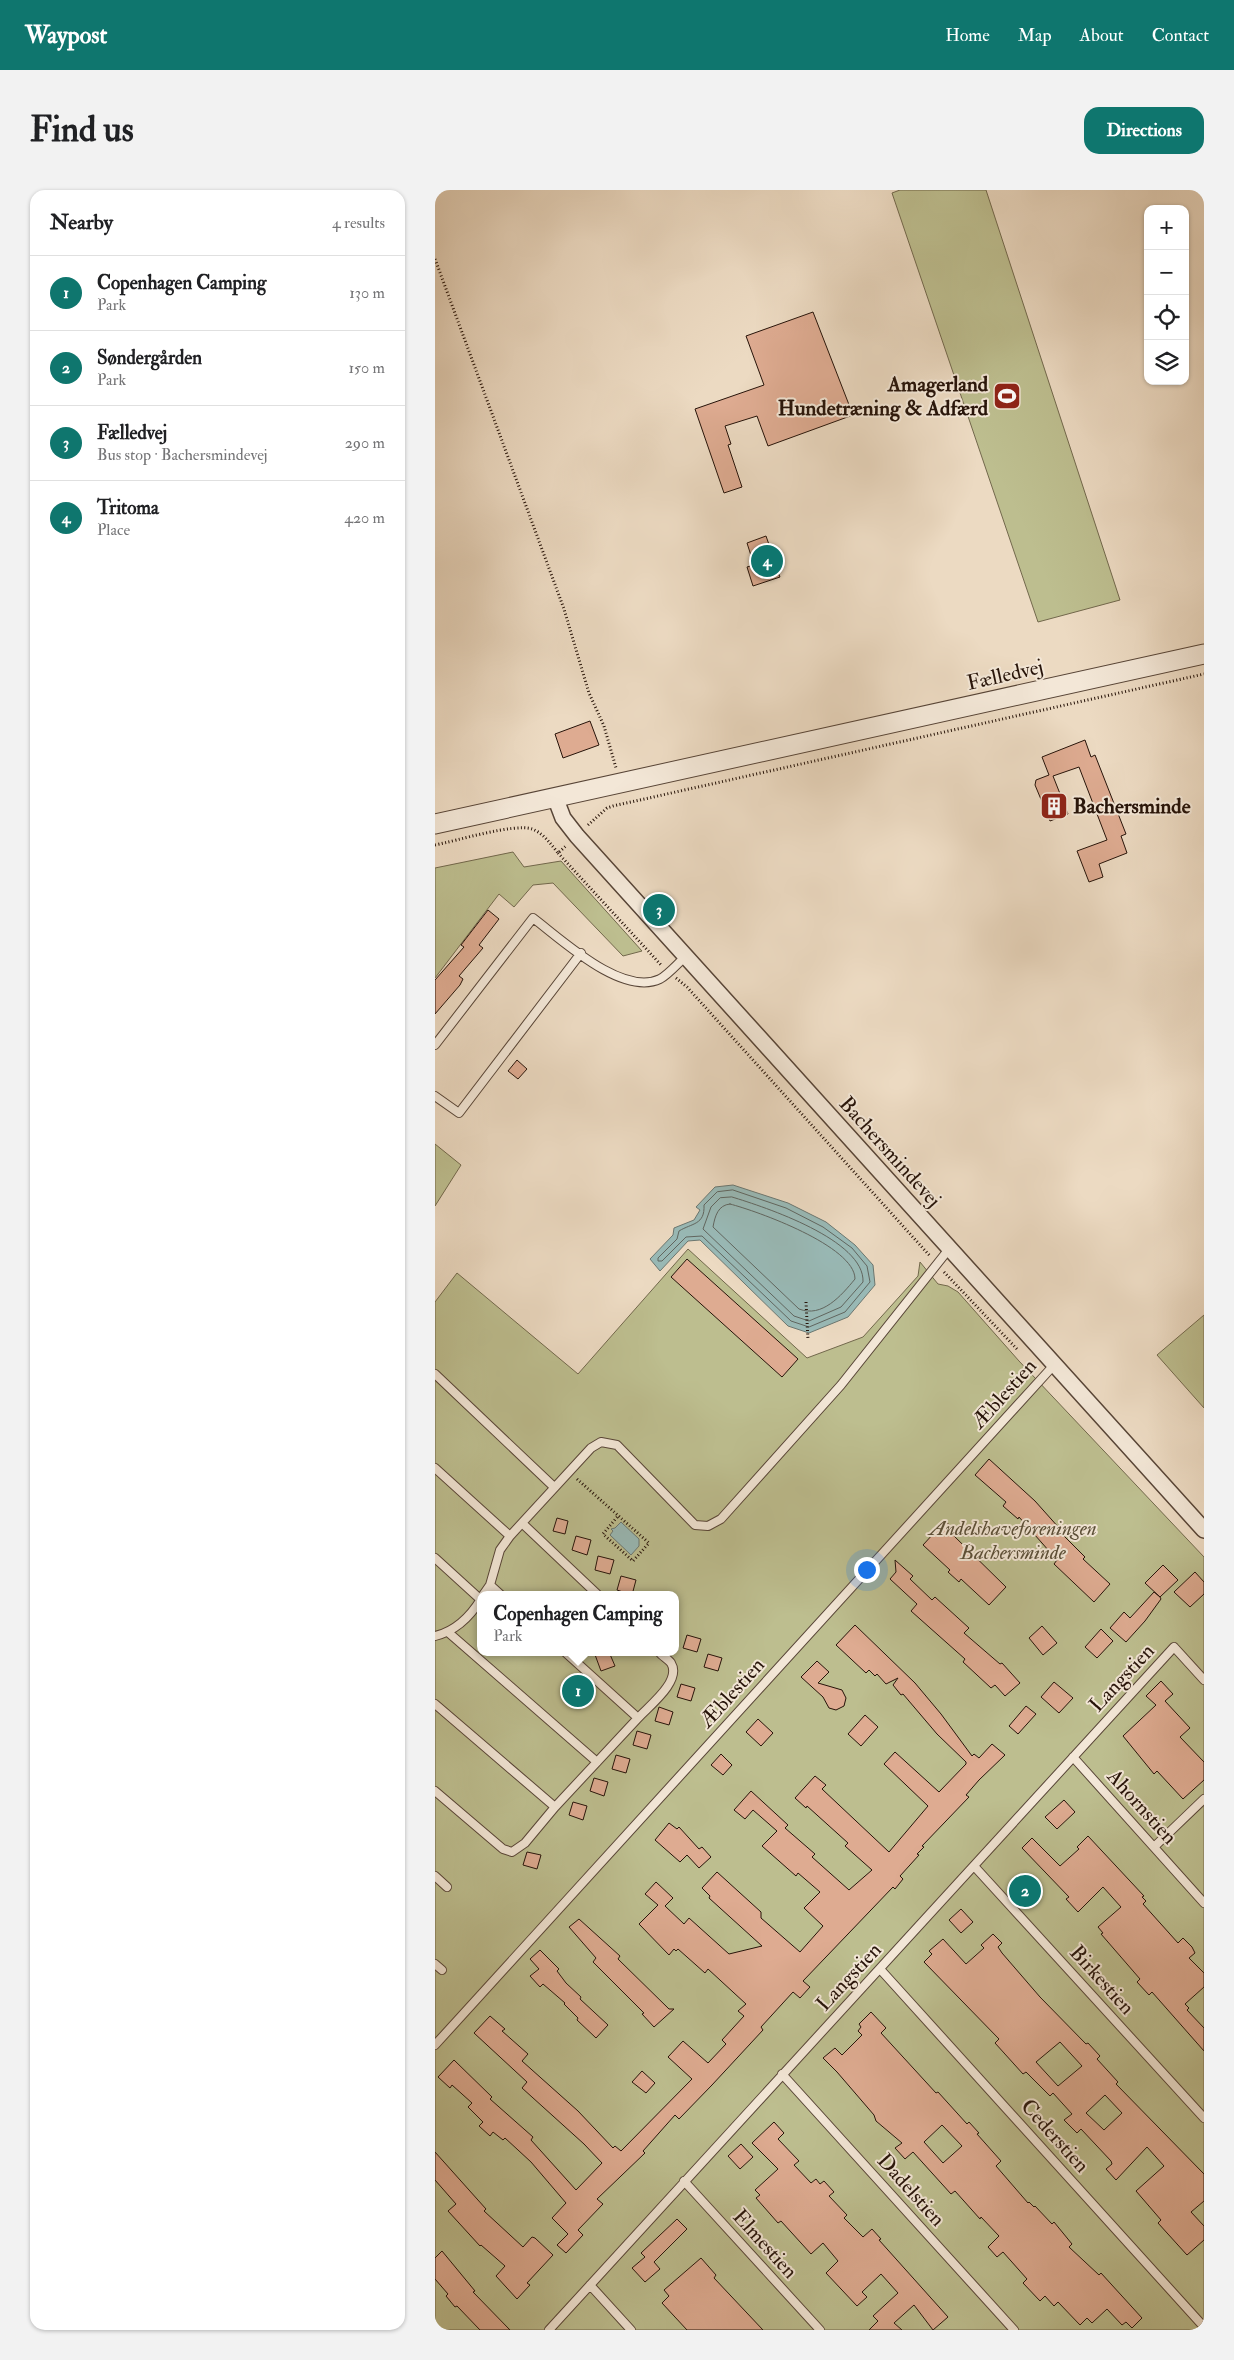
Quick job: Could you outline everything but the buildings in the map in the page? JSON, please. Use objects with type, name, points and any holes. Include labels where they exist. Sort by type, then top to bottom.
[{"type":"street","name":"Fælledvej","points":[[435,824],[1204,654]]},
{"type":"street","name":"Bachersmindevej","points":[[555,797],[563,818],[577,836],[949,1250],[1204,1530]]},
{"type":"lane","points":[[435,1045],[533,918],[609,974],[643,983],[660,978],[686,956]]},
{"type":"lane","points":[[435,1096],[459,1113],[581,953]]},
{"type":"lane","points":[[486,1591],[490,1585],[500,1550],[510,1536],[591,1448],[601,1442],[617,1445],[695,1525],[708,1526],[721,1519],[807,1424],[949,1250]]},
{"type":"lane","name":"Æblestien","points":[[435,2045],[1054,1365]]},
{"type":"lane","points":[[435,1374],[554,1487]]},
{"type":"lane","points":[[435,1468],[510,1536]]},
{"type":"lane","points":[[522,1523],[594,1591]]},
{"type":"lane","points":[[435,1558],[477,1596]]},
{"type":"lane","points":[[490,1585],[497,1591]]},
{"type":"lane","points":[[435,1636],[449,1633],[477,1604]]},
{"type":"lane","points":[[449,1633],[597,1762]]},
{"type":"lane","name":"Langstien","points":[[549,2330],[1174,1647],[1204,1680]]},
{"type":"lane","points":[[569,1656],[638,1718]]},
{"type":"lane","points":[[435,1791],[496,1845],[512,1852],[525,1843],[555,1807],[670,1684],[673,1675],[671,1664],[663,1656]]},
{"type":"lane","points":[[435,1704],[555,1807]]},
{"type":"lane","name":"Ahornstien","points":[[1073,1757],[1204,1903]]},
{"type":"lane","points":[[1154,1847],[1204,1799]]},
{"type":"lane","name":"Birkestien","points":[[974,1866],[1204,2118]]},
{"type":"lane","points":[[435,1876],[447,1887]]},
{"type":"lane","points":[[435,1964],[442,1970]]},
{"type":"lane","name":"Cederstien","points":[[880,1969],[1204,2328]]},
{"type":"lane","name":"Dadelstien","points":[[782,2074],[1013,2330]]},
{"type":"lane","name":"Elmestien","points":[[684,2181],[820,2330]]},
{"type":"lane","points":[[590,2285],[631,2330]]},
{"type":"path","points":[[435,259],[564,608],[589,693],[613,751],[619,783]]},
{"type":"path","points":[[558,853],[600,814],[613,806],[1204,674]]},
{"type":"path","points":[[435,846],[515,828],[530,828],[541,833],[653,959],[687,987],[938,1264],[1019,1350]]},
{"type":"path","points":[[805,1302],[809,1340]]},
{"type":"path","points":[[569,1472],[619,1516],[649,1543],[633,1561],[603,1534],[619,1516]]},
{"type":"green space","name":"Amagerland Hundetræning & Adfærd","points":[[900,190],[986,190],[1120,600],[1038,622],[892,193]]},
{"type":"green space","points":[[513,852],[524,867],[561,861],[642,951],[623,956],[553,883],[533,885],[514,907],[499,894],[435,978],[435,868]]},
{"type":"green space","points":[[435,1144],[461,1165],[435,1206]]},
{"type":"green space","name":"Andelshaveforeningen Bachersminde","points":[[688,1249],[807,1358],[863,1337],[918,1276],[920,1262],[938,1284],[948,1286],[958,1292],[1019,1361],[1204,1557],[1204,2330],[435,2330],[435,1302],[457,1273],[578,1374]]},
{"type":"green space","points":[[1204,1315],[1204,1408],[1157,1355]]},
{"type":"water","points":[[733,1185],[788,1203],[826,1222],[855,1245],[873,1265],[875,1285],[848,1317],[809,1333],[788,1326],[700,1240],[688,1241],[660,1271],[650,1259],[673,1235],[674,1228],[694,1220],[700,1210],[696,1207],[715,1187]]},
{"type":"water","points":[[621,1522],[639,1539],[639,1546],[631,1555],[610,1535],[613,1531],[611,1529]]},
{"type":"place","name":"Amagerland Hundetræning & Adfærd","points":[[1007,396]]},
{"type":"place","name":"Tritoma","points":[[767,561]]},
{"type":"place","name":"Bachersminde","points":[[1054,806]]},
{"type":"place","name":"Fælledvej","points":[[659,910]]},
{"type":"place","name":"Copenhagen Camping","points":[[578,1691]]},
{"type":"place","name":"Søndergården","points":[[1025,1891]]}]
